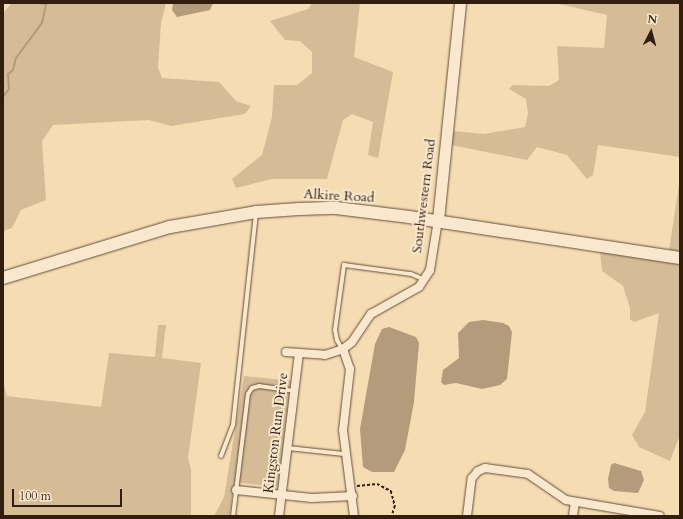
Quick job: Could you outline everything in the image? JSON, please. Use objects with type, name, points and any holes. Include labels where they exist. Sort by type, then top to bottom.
[{"type":"main road","name":"Alkire Road","points":[[3,278],[158,230],[256,212],[336,208],[438,220],[680,258]]},
{"type":"street","name":"Southwestern Road","points":[[426,280],[430,270],[438,220],[460,3]]},
{"type":"street","points":[[286,352],[325,355],[343,349],[352,342],[371,314],[412,292],[426,280]]},
{"type":"street","points":[[343,349],[350,369],[343,430],[344,454],[353,496],[354,516]]},
{"type":"street","name":"Kingston Run Drive","points":[[279,516],[299,354]]},
{"type":"street","points":[[467,516],[472,478],[478,471],[491,468],[528,474],[557,495],[575,502],[660,516]]},
{"type":"street","points":[[236,490],[326,498],[353,496]]},
{"type":"street","points":[[573,516],[575,502]]},
{"type":"lane","points":[[221,456],[233,425],[256,212]]},
{"type":"lane","points":[[343,349],[335,330],[344,265],[411,274],[426,280]]},
{"type":"lane","points":[[233,516],[248,394],[252,388],[294,391]]},
{"type":"lane","points":[[288,448],[344,454]]},
{"type":"path","points":[[351,487],[377,484],[388,488],[394,495],[395,506],[392,516]]},
{"type":"shaded area","points":[[12,3],[166,3],[161,23],[158,67],[162,78],[219,82],[236,101],[251,106],[245,114],[171,126],[149,120],[53,125],[42,141],[46,200],[21,210],[12,228],[3,231],[3,13]]},
{"type":"shaded area","points":[[173,3],[213,3],[210,10],[177,17],[172,10]]},
{"type":"shaded area","points":[[312,3],[360,3],[354,57],[393,72],[378,158],[368,155],[373,122],[352,114],[343,120],[327,179],[272,179],[236,188],[232,179],[262,155],[272,117],[274,85],[297,85],[312,73],[312,52],[300,41],[285,40],[270,21],[308,9]]},
{"type":"shaded area","points":[[555,3],[680,3],[680,157],[598,145],[593,175],[587,179],[567,155],[537,147],[527,160],[451,145],[453,131],[484,134],[525,127],[528,113],[526,99],[509,89],[513,85],[549,86],[559,80],[557,46],[604,48],[607,15]]},
{"type":"shaded area","points":[[680,179],[680,252],[669,250]]},
{"type":"shaded area","points":[[600,251],[680,265],[680,435],[670,461],[639,447],[632,435],[645,412],[659,313],[634,322],[630,319],[630,308],[623,286],[602,271]]},
{"type":"shaded area","points":[[483,320],[503,323],[509,326],[512,332],[507,379],[500,385],[482,389],[456,383],[444,385],[441,382],[443,370],[459,358],[458,333],[469,322]]},
{"type":"shaded area","points":[[158,325],[166,325],[162,358],[201,363],[188,458],[191,470],[191,516],[3,516],[3,380],[7,396],[101,407],[109,353],[155,357]]},
{"type":"shaded area","points":[[389,327],[416,337],[419,343],[414,402],[405,450],[394,472],[372,472],[363,467],[360,429],[375,344],[382,329]]},
{"type":"shaded area","points":[[244,376],[292,381],[279,487],[234,482],[230,514],[250,516],[214,516],[224,497]]},
{"type":"shaded area","points":[[614,463],[641,471],[644,480],[638,493],[614,491],[609,488],[608,479],[611,465]]},
{"type":"waterway","points":[[3,97],[9,89],[8,74],[13,70],[16,58],[42,23],[46,4],[38,3]]},
{"type":"waterway","points":[[3,102],[3,113]]}]
